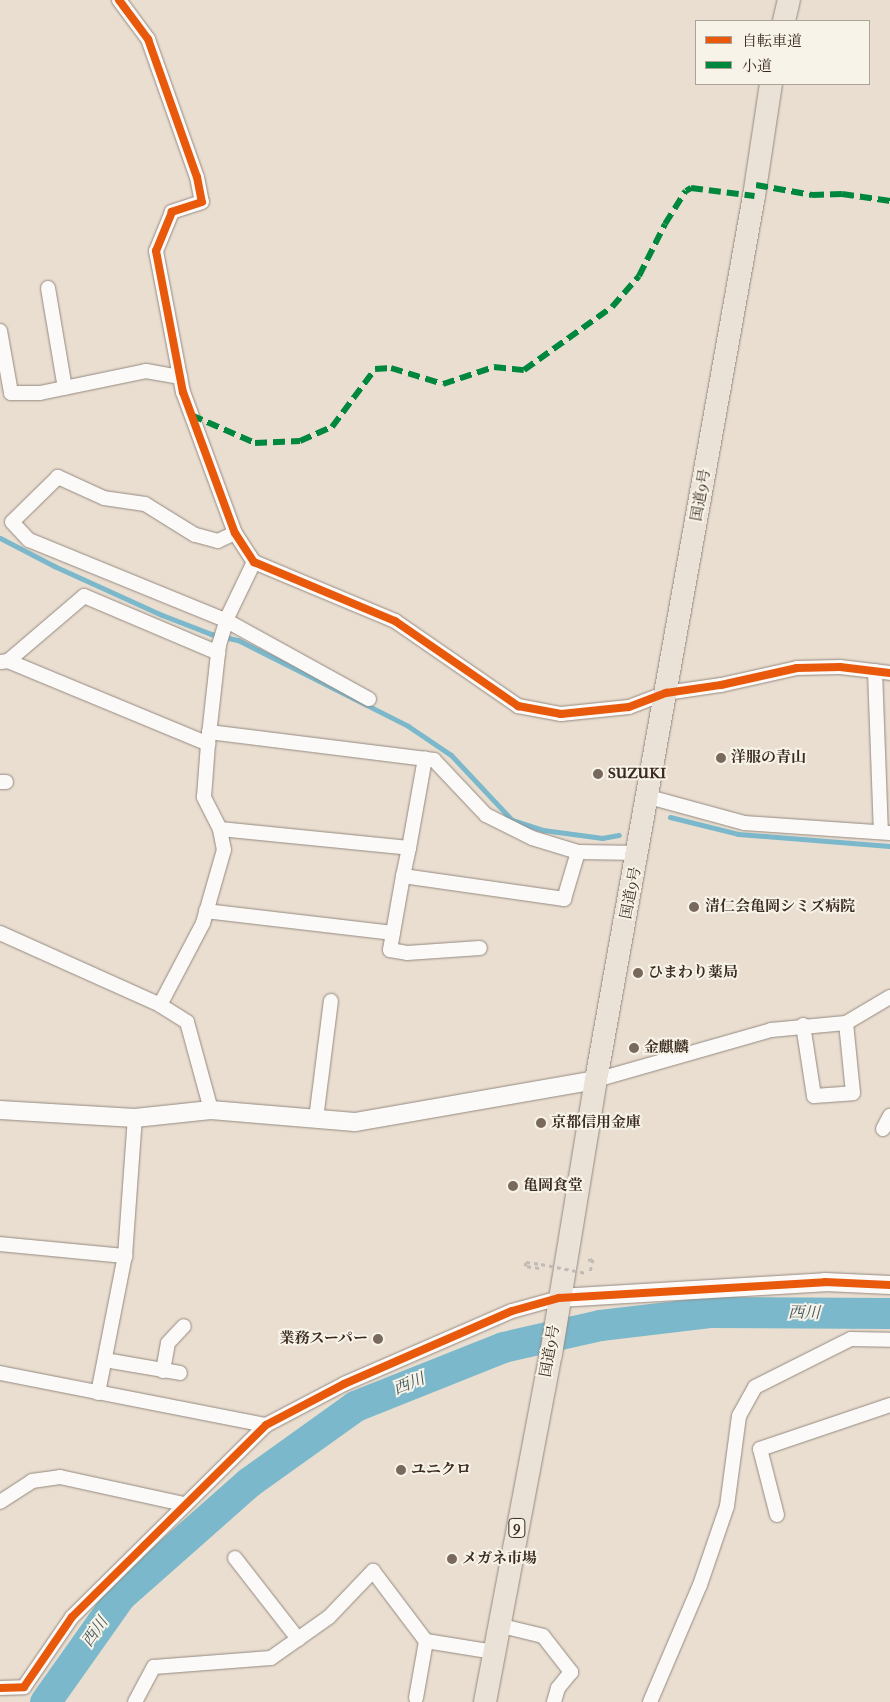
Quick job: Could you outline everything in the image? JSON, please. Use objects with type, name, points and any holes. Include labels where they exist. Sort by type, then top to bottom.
[{"type":"highway","points":[[784,20],[789,0]]},
{"type":"highway","name":"国道9号","points":[[485,1702],[498,1625],[551,1354],[596,1080],[649,797],[754,196],[771,85]]},
{"type":"street","points":[[119,0],[148,39],[197,177],[202,202],[172,212],[156,251],[180,377],[235,533],[254,562],[395,620],[518,706],[561,714],[629,707],[666,692],[721,685],[797,668],[840,667],[890,673]]},
{"type":"street","points":[[48,288],[65,388]]},
{"type":"street","points":[[0,331],[11,393],[65,388],[146,371],[180,377]]},
{"type":"street","points":[[235,533],[218,541],[195,535],[145,504],[104,498],[58,478],[12,522],[29,540],[227,621],[369,699]]},
{"type":"street","points":[[160,1006],[206,911],[224,850],[220,829],[204,797],[208,738],[218,653],[227,621],[254,562]]},
{"type":"street","points":[[4,662],[84,596],[218,653]]},
{"type":"street","points":[[4,662],[208,738],[434,760],[486,815],[532,838],[578,852],[639,853]]},
{"type":"street","points":[[649,797],[744,823],[886,832],[883,752],[875,671]]},
{"type":"street","points":[[425,758],[390,950],[399,952],[480,948]]},
{"type":"street","points":[[220,829],[409,848]]},
{"type":"street","points":[[403,876],[564,899],[578,852]]},
{"type":"street","points":[[206,911],[393,933]]},
{"type":"street","points":[[0,934],[160,1006],[187,1022],[211,1110]]},
{"type":"street","points":[[0,1110],[135,1118],[211,1110],[355,1122],[596,1080],[702,1047],[803,1025],[846,1023],[890,997]]},
{"type":"street","points":[[316,1119],[331,1001]]},
{"type":"street","points":[[803,1025],[814,1096],[853,1093],[846,1023]]},
{"type":"street","points":[[883,1129],[890,1116]]},
{"type":"street","points":[[98,1393],[125,1256],[135,1118]]},
{"type":"street","points":[[0,1244],[125,1256]]},
{"type":"street","points":[[0,1688],[24,1687],[72,1617],[184,1504],[266,1425],[344,1384],[512,1311],[825,1282],[890,1285]]},
{"type":"street","points":[[163,1371],[168,1343],[184,1326]]},
{"type":"street","points":[[650,1702],[700,1585],[727,1506],[738,1416],[755,1387],[851,1339],[890,1340]]},
{"type":"street","points":[[105,1360],[180,1373]]},
{"type":"street","points":[[0,1373],[266,1425]]},
{"type":"street","points":[[777,1515],[760,1448],[890,1405]]},
{"type":"street","points":[[0,1502],[32,1481],[60,1477],[184,1504]]},
{"type":"street","points":[[235,1558],[251,1582],[298,1639]]},
{"type":"street","points":[[135,1702],[154,1667],[271,1658],[328,1617],[373,1572],[426,1641],[494,1652]]},
{"type":"street","points":[[498,1625],[543,1636],[571,1672],[558,1688],[554,1702]]},
{"type":"street","points":[[416,1698],[426,1641]]},
{"type":"path","points":[[539,1268],[525,1266],[526,1262],[588,1272],[593,1258],[588,1257]]},
{"type":"waterway","points":[[0,538],[54,566],[162,615],[211,634],[238,640],[408,726],[451,755],[512,820],[543,830],[602,838],[619,835]]},
{"type":"waterway","points":[[670,817],[738,834],[890,846]]},
{"type":"waterway","name":"西川","points":[[45,1702],[120,1596],[249,1482],[355,1406],[503,1347],[600,1325],[711,1312],[890,1313]]},
{"type":"marked path","points":[[756,185],[812,195],[842,194],[890,201]]},
{"type":"marked path","points":[[191,415],[255,443],[300,441],[332,427],[375,369],[391,368],[443,384],[494,367],[524,370],[612,307],[639,276],[665,224],[686,191],[691,188],[754,196]]},
{"type":"cycle path","points":[[119,0],[148,39],[197,177],[202,202],[172,212],[156,251],[183,392],[235,533],[254,562],[395,621],[518,706],[561,714],[629,707],[666,693],[721,685],[797,668],[840,667],[890,673]]},
{"type":"cycle path","points":[[0,1688],[24,1687],[72,1617],[266,1425],[344,1384],[512,1311],[559,1298],[825,1282],[890,1285]]},
{"type":"place","name":"洋服の青山","points":[[721,758]]},
{"type":"place","name":"SUZUKI","points":[[598,774]]},
{"type":"place","name":"清仁会亀岡シミズ病院","points":[[694,907]]},
{"type":"place","name":"ひまわり薬局","points":[[638,973]]},
{"type":"place","name":"金麒麟","points":[[634,1048]]},
{"type":"place","name":"京都信用金庫","points":[[541,1123]]},
{"type":"place","name":"亀岡食堂","points":[[513,1186]]},
{"type":"place","name":"業務スーパー","points":[[378,1339]]},
{"type":"place","name":"ユニクロ","points":[[401,1470]]},
{"type":"place","name":"メガネ市場","points":[[452,1559]]}]
